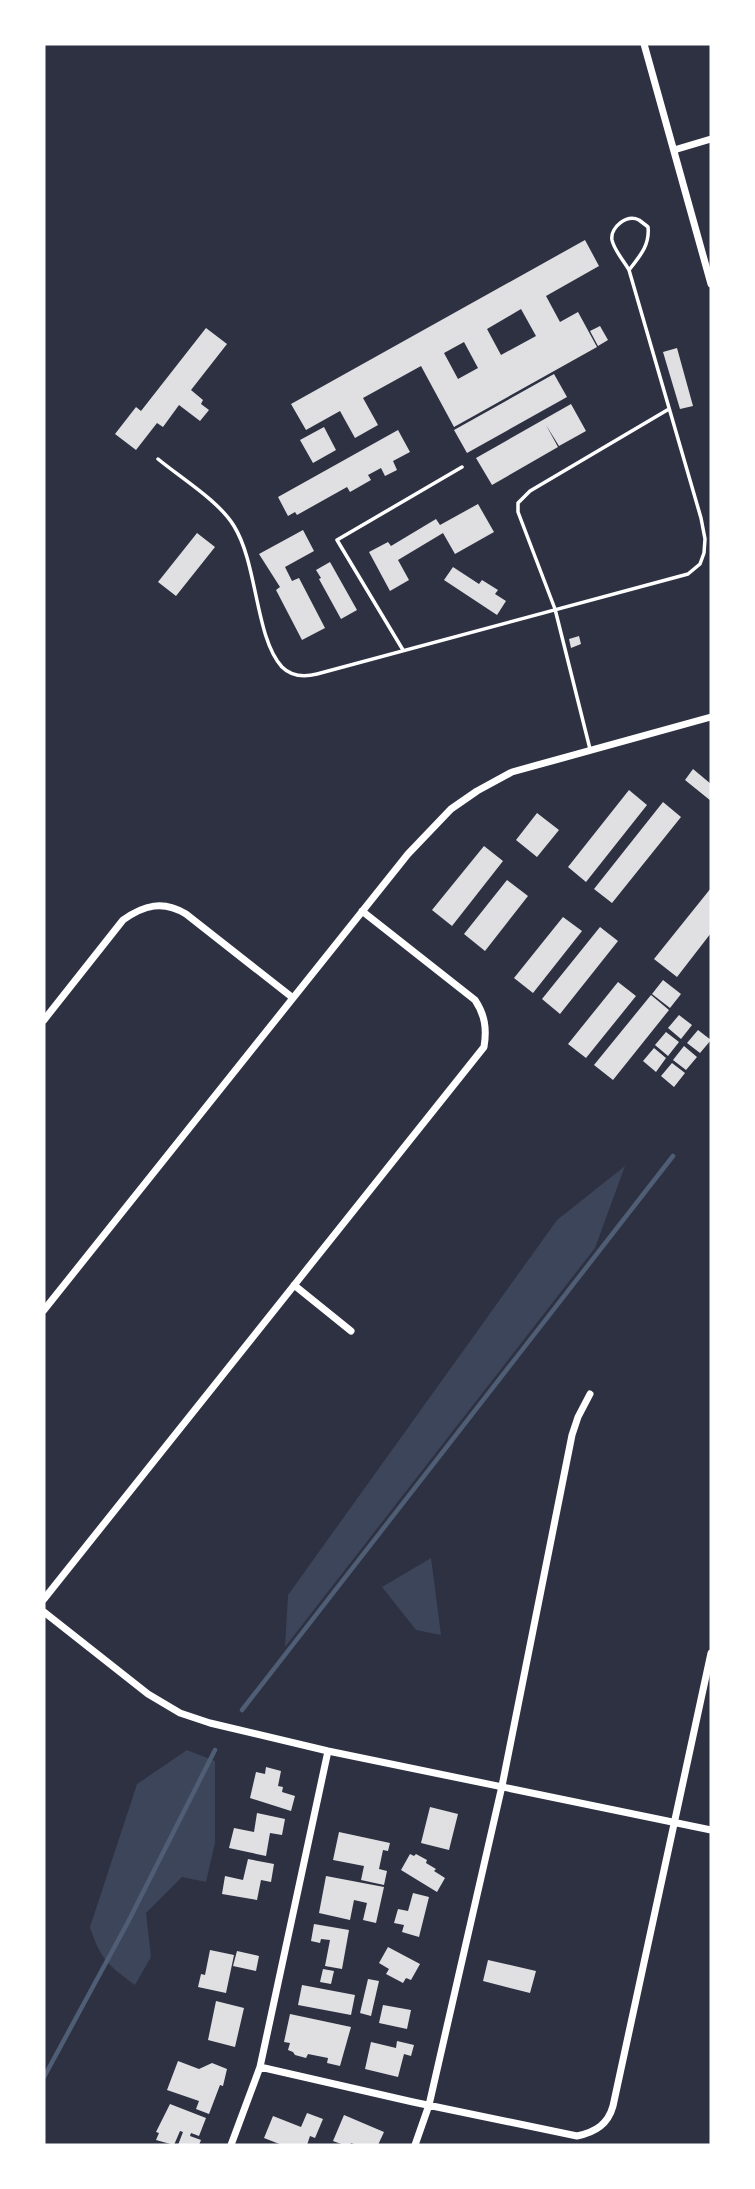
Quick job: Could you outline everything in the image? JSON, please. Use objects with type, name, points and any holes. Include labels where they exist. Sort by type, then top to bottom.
[{"type":"street","points":[[644,44],[711,284]]},
{"type":"street","points":[[674,150],[711,139]]},
{"type":"street","points":[[44,1310],[430,829],[477,790],[512,772],[711,717]]},
{"type":"street","points":[[44,1020],[124,920],[133,913],[155,905],[175,908],[186,914],[293,998]]},
{"type":"street","points":[[44,1599],[484,1047],[484,1019],[475,1000],[362,911]]},
{"type":"street","points":[[294,1285],[351,1331]]},
{"type":"street","points":[[415,2145],[429,2105],[502,1786],[572,1435],[590,1394]]},
{"type":"street","points":[[44,1612],[148,1694],[180,1713],[210,1723],[328,1751],[711,1830]]},
{"type":"street","points":[[260,2067],[577,2136],[591,2133],[603,2125],[613,2106],[711,1653]]},
{"type":"street","points":[[231,2145],[260,2067],[328,1751]]},
{"type":"lane","points":[[158,459],[220,509],[232,522],[246,549],[266,634],[282,666],[289,673],[306,676],[663,583],[688,574],[700,564],[705,539],[701,517],[629,270],[612,240],[614,230],[620,222],[630,218],[639,220],[648,227],[649,238],[644,250],[629,270]]},
{"type":"lane","points":[[590,749],[555,609],[518,512],[518,503],[530,491],[669,409]]},
{"type":"lane","points":[[403,650],[337,540],[462,467]]},
{"type":"shaded area","points":[[625,1166],[595,1248],[285,1647],[288,1595],[557,1220]]},
{"type":"shaded area","points":[[431,1558],[441,1635],[416,1630],[382,1587]]},
{"type":"shaded area","points":[[187,1750],[215,1761],[215,1843],[206,1882],[182,1877],[146,1913],[151,1957],[135,1985],[106,1960],[97,1947],[90,1927],[137,1784]]},
{"type":"building","points":[[585,240],[599,266],[546,296],[560,322],[578,312],[597,347],[454,427],[421,366],[363,398],[378,425],[355,438],[340,411],[306,430],[291,404]],"holes":[[[521,309],[536,336],[501,355],[487,329]],[[464,342],[478,368],[458,379],[444,353]]]},
{"type":"building","points":[[600,326],[608,340],[598,346],[590,331]]},
{"type":"building","points":[[206,328],[227,344],[191,390],[203,400],[201,404],[209,410],[200,421],[179,405],[163,427],[157,423],[136,450],[115,434],[136,407],[141,411]]},
{"type":"building","points":[[677,348],[693,406],[680,409],[663,352]]},
{"type":"building","points":[[554,374],[567,397],[467,453],[454,430]]},
{"type":"building","points":[[571,404],[586,431],[559,446],[546,425],[558,447],[492,485],[476,458]]},
{"type":"building","points":[[324,427],[336,450],[313,463],[300,440]]},
{"type":"building","points":[[398,430],[410,452],[393,461],[397,470],[385,476],[381,468],[368,475],[371,480],[350,492],[347,487],[297,515],[295,512],[288,516],[278,497]]},
{"type":"building","points":[[478,504],[494,532],[455,554],[443,533],[398,560],[409,580],[390,591],[369,552],[388,542],[391,546],[436,519],[440,525]]},
{"type":"building","points":[[303,530],[314,551],[285,567],[292,581],[299,578],[325,628],[302,640],[276,590],[280,587],[259,554]]},
{"type":"building","points":[[197,533],[215,547],[176,596],[158,582]]},
{"type":"building","points":[[330,562],[357,610],[341,619],[316,570]]},
{"type":"building","points":[[453,567],[479,584],[482,580],[498,590],[495,594],[506,601],[497,615],[444,580]]},
{"type":"building","points":[[579,636],[581,644],[571,648],[569,639]]},
{"type":"building","points":[[693,769],[711,784],[711,801],[685,780]]},
{"type":"building","points":[[629,790],[647,805],[586,882],[568,867]]},
{"type":"building","points":[[663,802],[681,817],[612,903],[594,889]]},
{"type":"building","points":[[537,813],[559,830],[537,857],[516,840]]},
{"type":"building","points":[[484,846],[503,861],[452,926],[432,910]]},
{"type":"building","points":[[507,880],[528,896],[485,951],[464,934]]},
{"type":"building","points":[[711,888],[711,933],[677,977],[654,959]]},
{"type":"building","points":[[563,917],[582,931],[533,993],[514,978]]},
{"type":"building","points":[[600,927],[618,941],[560,1014],[542,999]]},
{"type":"building","points":[[663,980],[681,994],[670,1008],[652,994]]},
{"type":"building","points":[[618,982],[636,996],[586,1058],[568,1044]]},
{"type":"building","points":[[651,995],[669,1010],[613,1080],[594,1065]]},
{"type":"building","points":[[679,1015],[692,1025],[681,1039],[668,1028]]},
{"type":"building","points":[[698,1030],[711,1040],[700,1053],[687,1043]]},
{"type":"building","points":[[666,1032],[679,1042],[668,1056],[655,1045]]},
{"type":"building","points":[[684,1046],[697,1057],[686,1070],[673,1060]]},
{"type":"building","points":[[654,1048],[666,1058],[656,1072],[643,1061]]},
{"type":"building","points":[[672,1063],[685,1073],[674,1087],[661,1076]]},
{"type":"building","points":[[266,1767],[281,1771],[278,1786],[283,1787],[282,1792],[295,1796],[291,1811],[250,1798],[256,1772],[265,1774]]},
{"type":"building","points":[[430,1807],[458,1814],[449,1850],[421,1843]]},
{"type":"building","points":[[257,1813],[285,1819],[282,1835],[270,1833],[266,1856],[229,1848],[234,1828],[254,1832]]},
{"type":"building","points":[[339,1832],[390,1843],[388,1851],[383,1850],[379,1869],[387,1871],[384,1885],[361,1880],[364,1866],[333,1860]]},
{"type":"building","points":[[410,1854],[427,1860],[426,1863],[436,1869],[434,1871],[445,1878],[437,1892],[401,1870]]},
{"type":"building","points":[[248,1859],[274,1864],[271,1882],[261,1880],[257,1900],[222,1894],[225,1876],[243,1880]]},
{"type":"building","points":[[326,1876],[384,1887],[376,1923],[363,1920],[367,1903],[354,1900],[350,1920],[319,1913]]},
{"type":"building","points":[[413,1893],[429,1897],[419,1937],[402,1932],[404,1925],[394,1923],[398,1909],[408,1911]]},
{"type":"building","points":[[314,1924],[349,1930],[342,1969],[325,1966],[330,1940],[321,1939],[320,1943],[311,1941]]},
{"type":"building","points":[[388,1947],[420,1964],[411,1980],[406,1978],[403,1983],[386,1974],[389,1969],[379,1963]]},
{"type":"building","points":[[210,1950],[234,1955],[226,1993],[198,1987],[201,1974],[205,1975]]},
{"type":"building","points":[[237,1951],[259,1956],[256,1971],[233,1966]]},
{"type":"building","points":[[488,1960],[536,1971],[530,1993],[483,1981]]},
{"type":"building","points":[[323,1969],[334,1971],[331,1984],[320,1982]]},
{"type":"building","points":[[368,1979],[379,1981],[371,2016],[360,2013]]},
{"type":"building","points":[[302,1985],[355,1995],[351,2015],[298,2005]]},
{"type":"building","points":[[216,2001],[244,2008],[235,2047],[208,2040]]},
{"type":"building","points":[[383,2005],[411,2010],[407,2029],[379,2023]]},
{"type":"building","points":[[290,2014],[351,2027],[340,2066],[327,2063],[328,2058],[308,2054],[306,2058],[288,2050],[290,2043],[284,2042]]},
{"type":"building","points":[[397,2041],[414,2045],[411,2056],[404,2054],[398,2077],[365,2069],[371,2042],[396,2048]]},
{"type":"building","points":[[178,2061],[199,2069],[212,2063],[227,2069],[223,2086],[220,2085],[209,2114],[196,2109],[199,2101],[167,2090]]},
{"type":"building","points":[[170,2104],[206,2118],[199,2136],[191,2133],[190,2136],[201,2140],[199,2145],[178,2145],[183,2132],[180,2131],[174,2145],[156,2140],[159,2133],[156,2132]]},
{"type":"building","points":[[307,2113],[323,2119],[315,2138],[310,2136],[307,2145],[282,2145],[264,2138],[273,2116],[301,2127]]},
{"type":"building","points":[[344,2115],[384,2132],[378,2145],[344,2145],[333,2141]]},
{"type":"waterway","points":[[242,1710],[673,1156]]},
{"type":"waterway","points":[[44,2077],[128,1922],[215,1750]]}]
